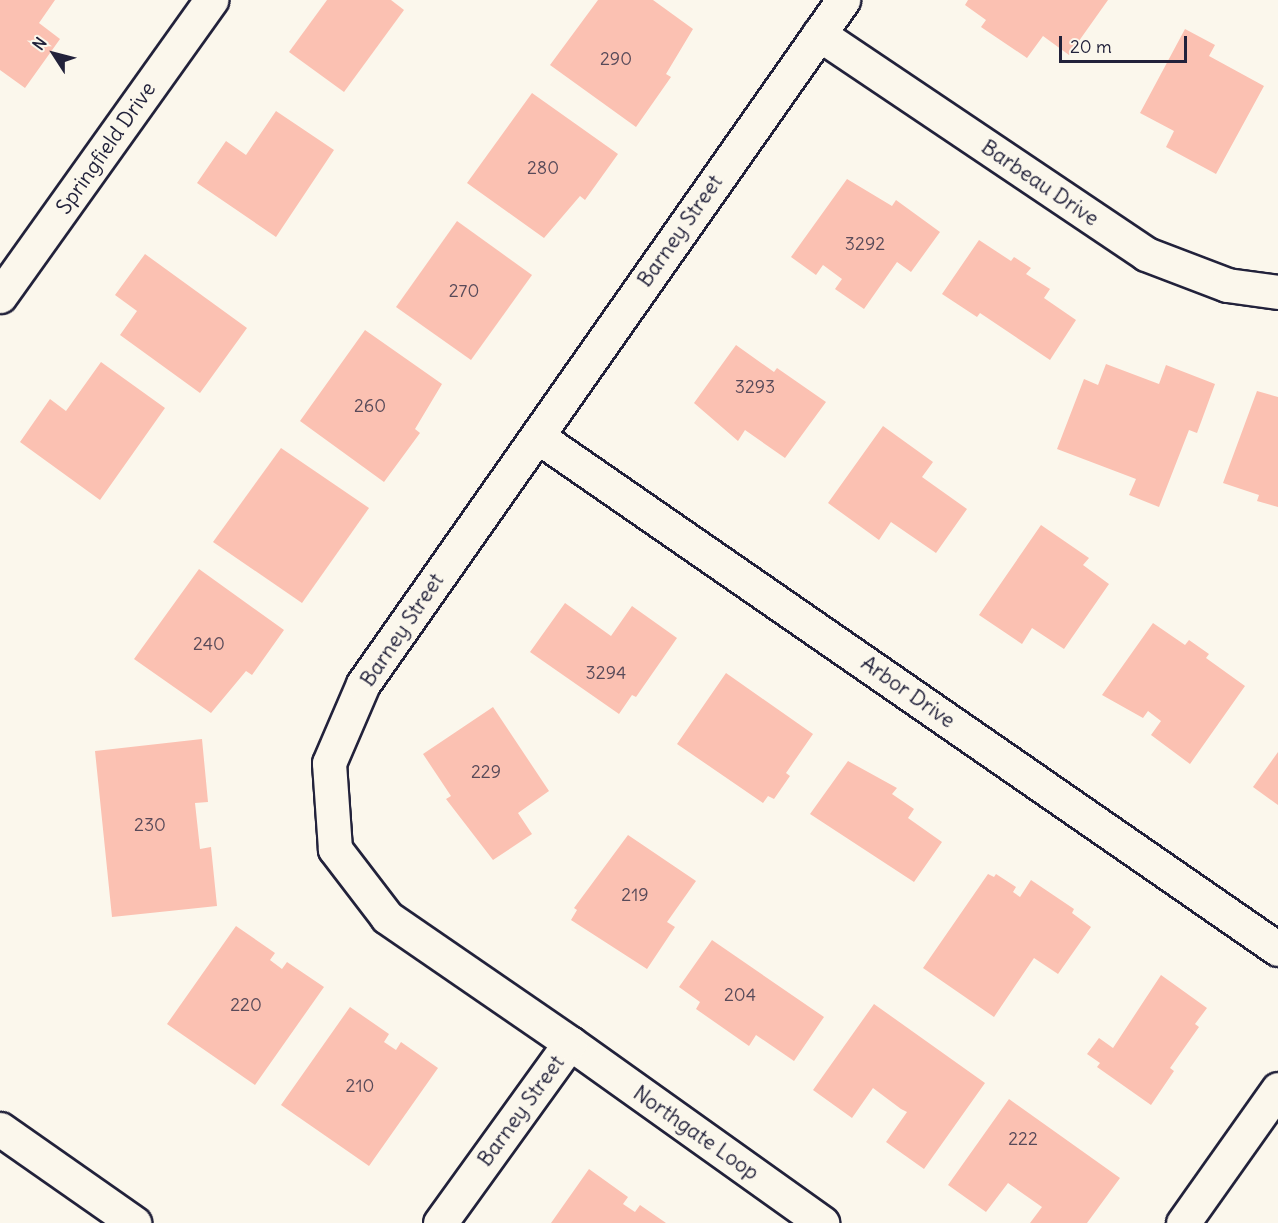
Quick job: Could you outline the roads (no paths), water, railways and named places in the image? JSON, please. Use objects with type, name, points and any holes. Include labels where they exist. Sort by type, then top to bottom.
[{"type":"street","name":"Springfield Drive","points":[[0,297],[211,0]]},
{"type":"street","name":"Barney Street","points":[[440,1223],[570,1043],[387,917],[335,849],[329,763],[363,684],[843,0]]},
{"type":"street","name":"Barbeau Drive","points":[[819,34],[1146,254],[1227,285],[1278,292]]},
{"type":"street","name":"Arbor Drive","points":[[537,436],[1278,949]]},
{"type":"street","name":"Northgate Loop","points":[[570,1043],[822,1223]]},
{"type":"street","points":[[1183,1223],[1278,1089]]},
{"type":"street","points":[[0,1129],[134,1223]]}]
